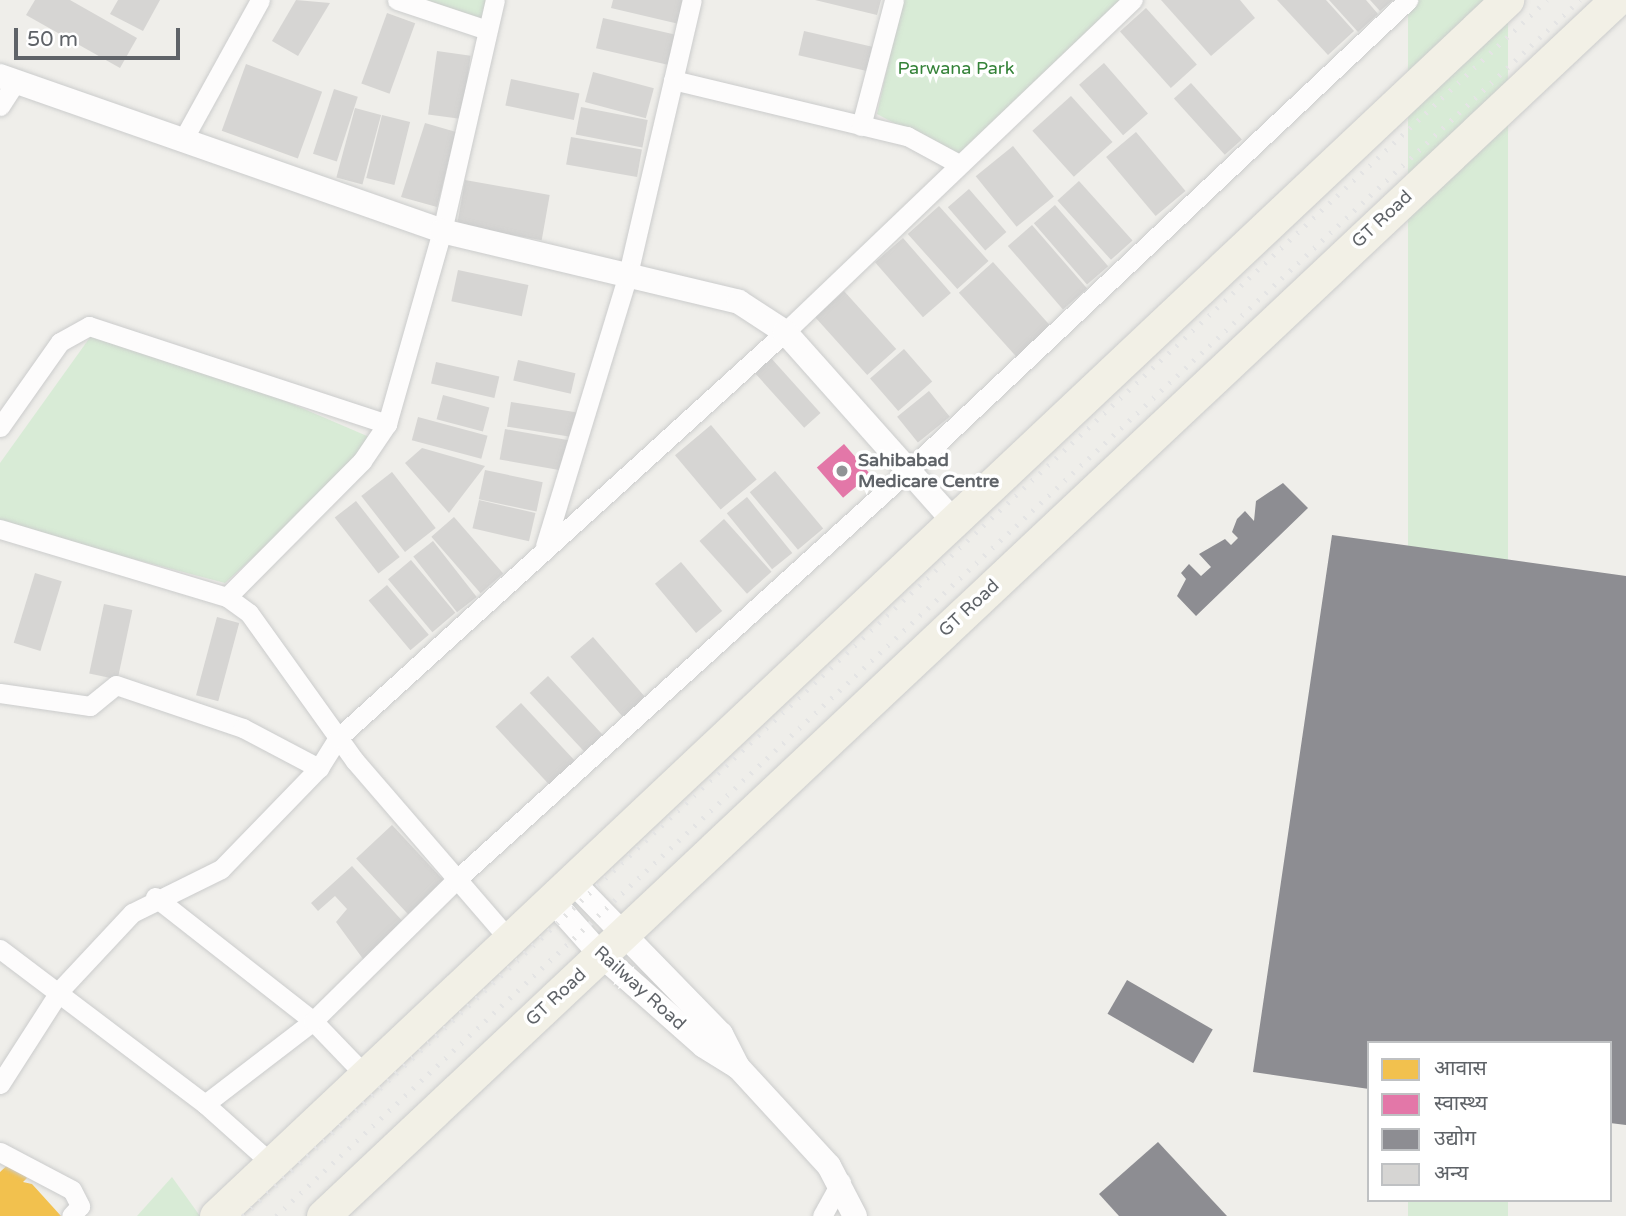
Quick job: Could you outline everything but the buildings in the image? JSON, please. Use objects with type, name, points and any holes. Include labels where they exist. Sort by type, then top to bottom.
[{"type":"highway","points":[[216,1216],[507,937],[954,522],[1507,0]]},
{"type":"highway","name":"GT Road","points":[[323,1216],[1616,0]]},
{"type":"street","points":[[186,136],[260,0]]},
{"type":"street","points":[[397,0],[487,30]]},
{"type":"street","points":[[227,597],[362,461],[387,424],[442,231],[495,0]]},
{"type":"street","points":[[545,546],[628,274],[692,0]]},
{"type":"street","points":[[861,125],[894,0]]},
{"type":"street","points":[[0,1084],[61,989],[155,897],[221,869],[319,768],[338,738],[545,546],[785,332],[957,163],[1133,0]]},
{"type":"street","points":[[205,1104],[313,1021],[455,881],[911,468],[1408,0]]},
{"type":"street","points":[[0,106],[8,78],[186,136],[442,231],[739,302],[785,332],[911,468],[954,522]]},
{"type":"street","points":[[673,80],[907,136],[957,163]]},
{"type":"street","points":[[0,427],[53,350],[89,326],[387,424]]},
{"type":"street","points":[[0,529],[227,597],[249,612],[338,738],[455,881],[507,937]]},
{"type":"street","points":[[0,694],[90,706],[116,685],[243,728],[319,768]]},
{"type":"street","name":"Railway Road","points":[[561,889],[612,945],[721,1034],[738,1067],[841,1182],[855,1216]]},
{"type":"street","points":[[155,897],[313,1021],[365,1074]]},
{"type":"street","points":[[0,949],[61,989],[205,1104],[272,1164]]},
{"type":"street","points":[[0,1152],[72,1190],[80,1206],[71,1216]]},
{"type":"street","points":[[822,1216],[841,1182]]},
{"type":"green space","points":[[419,0],[502,0],[496,24]]},
{"type":"green space","name":"Parwana Park","points":[[902,0],[1126,0],[958,157],[877,114]]},
{"type":"green space","points":[[1408,0],[1508,0],[1508,1041],[1408,1041]]},
{"type":"green space","points":[[101,322],[381,442],[225,583],[0,524],[0,463]]},
{"type":"green space","points":[[172,1177],[200,1216],[137,1216]]},
{"type":"green space","points":[[1408,1202],[1508,1202],[1508,1216],[1408,1216]]},
{"type":"railway","points":[[243,1216],[1547,0]]},
{"type":"railway","points":[[276,1216],[1580,0]]},
{"type":"place","name":"Sahibabad Medicare Centre","points":[[842,471]]}]
